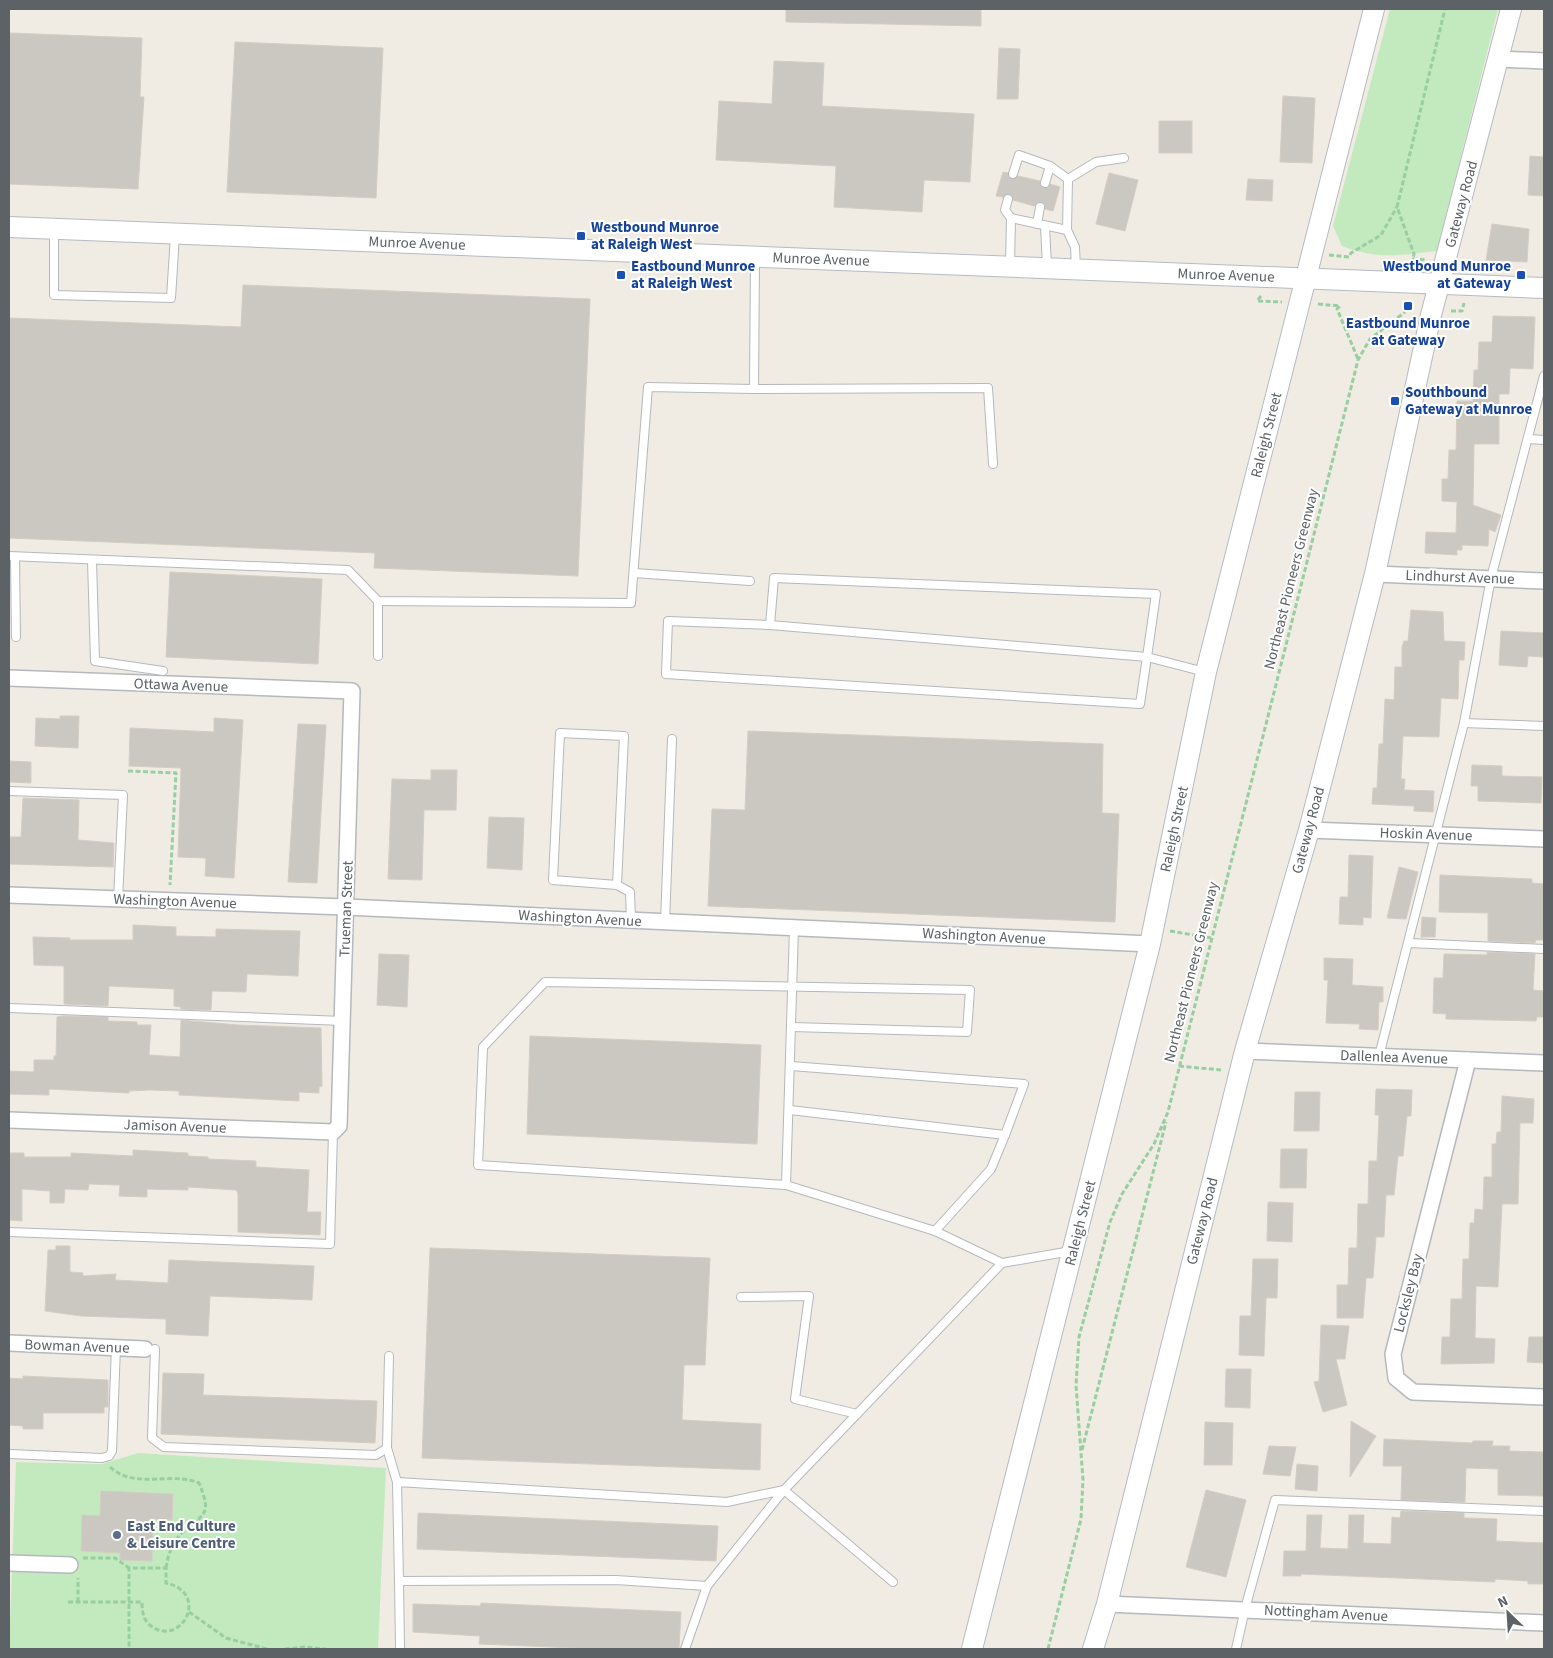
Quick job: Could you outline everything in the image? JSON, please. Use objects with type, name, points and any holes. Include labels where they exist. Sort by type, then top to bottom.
[{"type":"street","name":"Raleigh Street","points":[[972,1649],[1152,936],[1206,672],[1374,9]]},
{"type":"street","name":"Gateway Road","points":[[1093,1649],[1107,1604],[1244,1051],[1309,830],[1375,574],[1440,285],[1511,9]]},
{"type":"street","points":[[1499,60],[1544,61]]},
{"type":"street","name":"Munroe Avenue","points":[[9,227],[1544,288]]},
{"type":"street","name":"Lindhurst Avenue","points":[[1375,574],[1544,581]]},
{"type":"street","name":"Ottawa Avenue","points":[[9,678],[352,691]]},
{"type":"street","name":"Trueman Street","points":[[336,1129],[343,1020],[352,691]]},
{"type":"street","name":"Hoskin Avenue","points":[[1309,830],[1544,839]]},
{"type":"street","name":"Washington Avenue","points":[[9,895],[346,907],[794,928],[1152,936]]},
{"type":"street","name":"Dallenlea Avenue","points":[[1244,1051],[1544,1063]]},
{"type":"street","name":"Locksley Bay","points":[[1468,1060],[1393,1354],[1396,1378],[1413,1392],[1544,1397]]},
{"type":"street","name":"Jamison Avenue","points":[[9,1120],[336,1129]]},
{"type":"street","name":"Bowman Avenue","points":[[9,1343],[150,1349]]},
{"type":"street","points":[[9,1563],[74,1561]]},
{"type":"street","name":"Nottingham Avenue","points":[[1107,1604],[1544,1623]]},
{"type":"lane","points":[[1013,174],[1019,155],[1050,166],[1068,179]]},
{"type":"lane","points":[[1068,179],[1096,162],[1124,158]]},
{"type":"lane","points":[[1045,183],[1050,166]]},
{"type":"lane","points":[[1068,179],[1067,230],[1075,246],[1076,269]]},
{"type":"lane","points":[[1008,199],[1005,210],[1011,218],[1010,267]]},
{"type":"lane","points":[[1037,224],[1040,207]]},
{"type":"lane","points":[[1011,218],[1067,230]]},
{"type":"lane","points":[[1045,226],[1047,268]]},
{"type":"lane","points":[[54,229],[54,295],[171,298],[175,234]]},
{"type":"lane","points":[[754,389],[755,256]]},
{"type":"lane","points":[[1380,1056],[1464,723],[1491,578],[1544,376]]},
{"type":"lane","points":[[378,601],[631,603],[648,387],[754,389],[988,388],[992,464]]},
{"type":"lane","points":[[1528,439],[1544,440]]},
{"type":"lane","points":[[16,637],[12,557],[348,570],[378,601],[378,656]]},
{"type":"lane","points":[[92,561],[95,661],[163,671]]},
{"type":"lane","points":[[634,574],[750,581]]},
{"type":"lane","points":[[770,625],[774,578],[1156,594],[1147,657],[1140,704],[666,674],[668,621],[770,625],[1147,657],[1206,672]]},
{"type":"lane","points":[[1464,723],[1544,726]]},
{"type":"lane","points":[[617,885],[624,736],[560,734],[553,880],[617,885],[630,892],[630,920]]},
{"type":"lane","points":[[665,922],[672,739]]},
{"type":"lane","points":[[9,790],[123,795],[118,899]]},
{"type":"lane","points":[[786,1186],[790,1110],[794,928]]},
{"type":"lane","points":[[1409,943],[1544,949]]},
{"type":"lane","points":[[792,1027],[967,1032],[970,990],[545,982],[483,1047],[478,1165],[786,1186],[935,1231],[1002,1263],[1073,1251]]},
{"type":"lane","points":[[9,1008],[343,1020]]},
{"type":"lane","points":[[791,1066],[1024,1084],[991,1169],[935,1231]]},
{"type":"lane","points":[[790,1110],[1005,1135]]},
{"type":"lane","points":[[9,1232],[330,1244],[336,1129]]},
{"type":"lane","points":[[685,1649],[708,1586],[784,1490],[1002,1263]]},
{"type":"lane","points":[[741,1297],[809,1296],[795,1399],[857,1414]]},
{"type":"lane","points":[[9,1454],[102,1458],[109,1456],[112,1451],[116,1347]]},
{"type":"lane","points":[[150,1349],[152,1438],[164,1447],[376,1455],[387,1448]]},
{"type":"lane","points":[[389,1356],[387,1448],[397,1482],[400,1649]]},
{"type":"lane","points":[[397,1482],[727,1502],[784,1490]]},
{"type":"lane","points":[[784,1490],[893,1582]]},
{"type":"lane","points":[[1236,1649],[1275,1500],[1544,1511]]},
{"type":"lane","points":[[399,1581],[616,1580],[708,1586]]},
{"type":"path","points":[[1349,257],[1351,253],[1382,236],[1397,207],[1445,9]]},
{"type":"path","points":[[1397,207],[1414,254],[1412,259]]},
{"type":"path","points":[[1340,306],[1337,309],[1358,360]]},
{"type":"path","points":[[1462,311],[1469,310]]},
{"type":"path","name":"Northeast Pioneers Greenway","points":[[1048,1649],[1081,1519],[1083,1480],[1076,1385],[1079,1336],[1110,1222],[1122,1194],[1154,1144],[1168,1112],[1358,360],[1370,339],[1405,312]]},
{"type":"path","points":[[128,771],[176,773],[170,900]]},
{"type":"path","points":[[1152,936],[1211,938]]},
{"type":"path","points":[[1179,1066],[1239,1072]]},
{"type":"path","points":[[1081,1453],[1168,1112]]},
{"type":"path","points":[[68,1602],[142,1602],[144,1616],[153,1628],[160,1630],[175,1629],[181,1625],[189,1612],[187,1596],[182,1589],[166,1583],[166,1568],[168,1553],[174,1543],[182,1533],[198,1522],[204,1514],[205,1504],[199,1483],[181,1478],[132,1480],[116,1473],[102,1458]]},
{"type":"path","points":[[74,1561],[115,1558],[129,1568],[166,1568]]},
{"type":"path","points":[[129,1568],[129,1649]]},
{"type":"path","points":[[189,1612],[226,1638],[267,1649]]},
{"type":"path","points":[[285,1649],[304,1647],[326,1649]]},
{"type":"green space","points":[[1390,9],[1498,9],[1437,251],[1389,255],[1367,253],[1342,246],[1333,226]]},
{"type":"green space","points":[[138,1453],[386,1468],[378,1649],[9,1649],[16,1462],[102,1464]]},
{"type":"building","points":[[786,9],[981,9],[981,26],[786,22]]},
{"type":"building","points":[[9,33],[142,38],[140,97],[144,97],[138,189],[9,184]]},
{"type":"building","points":[[235,42],[383,48],[376,198],[227,192]]},
{"type":"building","points":[[999,48],[1020,49],[1018,99],[997,99]]},
{"type":"building","points":[[774,61],[824,63],[822,106],[974,114],[970,182],[924,180],[922,212],[834,207],[836,166],[716,160],[719,101],[772,104]]},
{"type":"building","points":[[1283,96],[1315,98],[1312,163],[1280,162]]},
{"type":"building","points":[[1159,121],[1192,121],[1192,153],[1159,153]]},
{"type":"building","points":[[1530,156],[1544,157],[1544,196],[1528,195]]},
{"type":"building","points":[[1003,172],[1008,173],[1012,179],[1018,176],[1040,181],[1041,186],[1044,188],[1050,184],[1060,187],[1053,211],[1045,209],[1045,205],[1041,202],[1034,206],[1013,200],[1010,194],[1003,197],[996,196]]},
{"type":"building","points":[[1109,173],[1138,180],[1125,231],[1096,224]]},
{"type":"building","points":[[1248,179],[1273,180],[1272,201],[1246,200]]},
{"type":"building","points":[[1492,224],[1529,229],[1527,262],[1486,260]]},
{"type":"building","points":[[243,285],[590,299],[578,576],[374,568],[375,553],[9,538],[9,318],[241,327]]},
{"type":"building","points":[[1493,316],[1535,317],[1533,369],[1510,368],[1509,394],[1499,394],[1499,444],[1474,444],[1473,505],[1501,515],[1495,532],[1489,529],[1488,546],[1462,545],[1462,550],[1457,550],[1457,555],[1425,553],[1426,532],[1456,533],[1457,502],[1442,501],[1442,479],[1448,479],[1449,450],[1456,450],[1457,401],[1473,401],[1474,370],[1478,370],[1479,342],[1492,342]]},
{"type":"building","points":[[170,572],[322,579],[318,664],[166,657]]},
{"type":"building","points":[[1411,610],[1443,612],[1444,641],[1465,642],[1464,660],[1459,660],[1458,699],[1441,698],[1439,737],[1403,736],[1401,779],[1405,779],[1404,790],[1434,791],[1433,812],[1414,811],[1414,806],[1372,804],[1373,788],[1377,788],[1379,744],[1383,744],[1385,699],[1394,700],[1395,667],[1402,667],[1402,647],[1404,641],[1408,641]]},
{"type":"building","points":[[1501,631],[1544,633],[1544,657],[1528,656],[1527,667],[1499,665]]},
{"type":"building","points":[[60,716],[79,716],[78,748],[35,746],[36,718],[60,719]]},
{"type":"building","points":[[214,718],[243,720],[234,878],[205,876],[206,858],[178,857],[181,768],[129,766],[130,728],[214,732]]},
{"type":"building","points":[[298,724],[326,725],[317,883],[288,882]]},
{"type":"building","points":[[748,731],[1103,744],[1102,813],[1119,814],[1115,922],[708,906],[712,809],[745,810]]},
{"type":"building","points":[[9,761],[31,762],[31,783],[9,782]]},
{"type":"building","points":[[1472,765],[1502,766],[1502,776],[1542,777],[1541,803],[1478,801],[1478,786],[1471,786]]},
{"type":"building","points":[[431,770],[457,770],[456,810],[424,810],[422,880],[388,879],[392,779],[431,780]]},
{"type":"building","points":[[23,798],[79,800],[78,840],[114,843],[113,867],[9,864],[9,837],[21,837]]},
{"type":"building","points":[[489,817],[524,818],[522,870],[487,868]]},
{"type":"building","points":[[1349,855],[1373,856],[1371,918],[1363,917],[1363,925],[1339,924],[1340,897],[1348,897]]},
{"type":"building","points":[[1399,867],[1418,872],[1406,919],[1387,918]]},
{"type":"building","points":[[1440,875],[1532,879],[1532,883],[1544,884],[1543,940],[1536,940],[1535,943],[1488,941],[1488,913],[1439,912]]},
{"type":"building","points":[[1422,917],[1436,918],[1435,937],[1421,937]]},
{"type":"building","points":[[133,925],[176,927],[176,936],[216,937],[216,929],[300,931],[298,976],[247,974],[246,992],[212,991],[211,1010],[181,1009],[181,1007],[174,1006],[174,989],[109,986],[108,1006],[64,1004],[64,966],[34,965],[33,937],[70,938],[70,940],[133,940]]},
{"type":"building","points":[[1487,952],[1535,954],[1533,990],[1544,991],[1544,1017],[1537,1017],[1536,1021],[1446,1019],[1446,1014],[1433,1013],[1434,978],[1443,978],[1444,954],[1487,955]]},
{"type":"building","points":[[379,954],[409,955],[407,1007],[377,1005]]},
{"type":"building","points":[[1324,958],[1353,959],[1352,985],[1383,987],[1383,1002],[1379,1002],[1378,1030],[1359,1029],[1360,1024],[1326,1023],[1328,980],[1324,980]]},
{"type":"building","points":[[57,1017],[108,1017],[108,1021],[137,1022],[137,1025],[151,1025],[149,1055],[180,1057],[181,1020],[238,1025],[321,1028],[322,1086],[319,1087],[319,1093],[299,1092],[299,1101],[179,1095],[179,1091],[149,1090],[129,1091],[129,1093],[49,1089],[49,1095],[9,1094],[9,1071],[34,1072],[34,1060],[54,1060],[54,1056],[56,1056]]},
{"type":"building","points":[[530,1036],[761,1045],[757,1144],[527,1134]]},
{"type":"building","points":[[1376,1089],[1412,1090],[1411,1116],[1407,1116],[1403,1156],[1398,1156],[1394,1195],[1386,1195],[1384,1237],[1376,1237],[1373,1278],[1366,1278],[1363,1318],[1337,1318],[1337,1285],[1348,1285],[1349,1248],[1357,1248],[1358,1204],[1368,1204],[1369,1161],[1377,1161],[1379,1115],[1375,1115]]},
{"type":"building","points":[[1295,1092],[1320,1092],[1319,1131],[1294,1131]]},
{"type":"building","points":[[1502,1096],[1534,1099],[1533,1123],[1520,1123],[1518,1204],[1502,1204],[1498,1287],[1476,1286],[1475,1338],[1495,1339],[1494,1363],[1441,1364],[1442,1337],[1450,1337],[1451,1299],[1462,1299],[1463,1259],[1469,1259],[1470,1223],[1474,1223],[1475,1209],[1483,1210],[1484,1177],[1492,1177],[1492,1144],[1496,1144],[1497,1132],[1501,1132]]},
{"type":"building","points":[[1281,1149],[1307,1149],[1306,1188],[1280,1188]]},
{"type":"building","points":[[133,1150],[188,1153],[188,1156],[208,1157],[208,1159],[256,1161],[256,1167],[309,1170],[307,1212],[321,1212],[320,1235],[238,1232],[238,1193],[236,1190],[188,1187],[188,1190],[147,1189],[147,1197],[119,1196],[120,1185],[89,1184],[88,1190],[65,1189],[64,1203],[50,1203],[50,1191],[22,1189],[22,1221],[9,1220],[9,1153],[24,1153],[24,1157],[71,1157],[71,1153],[133,1156]]},
{"type":"building","points":[[1268,1202],[1293,1203],[1292,1242],[1267,1241]]},
{"type":"building","points":[[56,1246],[70,1246],[70,1272],[83,1273],[83,1276],[116,1274],[115,1280],[168,1283],[169,1260],[314,1266],[312,1300],[210,1296],[208,1336],[166,1334],[166,1319],[81,1316],[45,1311],[48,1250],[56,1250]]},
{"type":"building","points":[[430,1248],[710,1258],[705,1365],[684,1365],[682,1420],[761,1424],[760,1470],[422,1458]]},
{"type":"building","points":[[1253,1259],[1278,1259],[1277,1298],[1266,1298],[1264,1356],[1239,1355],[1240,1316],[1251,1316]]},
{"type":"building","points":[[1321,1325],[1349,1326],[1345,1359],[1336,1359],[1347,1405],[1323,1412],[1314,1382],[1319,1381]]},
{"type":"building","points":[[1529,1337],[1544,1337],[1544,1363],[1527,1362]]},
{"type":"building","points":[[1226,1369],[1251,1369],[1250,1408],[1225,1407]]},
{"type":"building","points":[[163,1373],[204,1374],[203,1395],[377,1401],[375,1443],[161,1434]]},
{"type":"building","points":[[23,1376],[108,1380],[108,1407],[104,1407],[104,1413],[43,1413],[43,1429],[23,1429],[23,1426],[9,1425],[9,1378],[23,1379]]},
{"type":"building","points":[[1351,1421],[1376,1436],[1350,1477]]},
{"type":"building","points":[[1205,1422],[1233,1423],[1232,1465],[1204,1465]]},
{"type":"building","points":[[1384,1439],[1472,1443],[1473,1441],[1493,1441],[1492,1446],[1510,1446],[1509,1451],[1544,1452],[1544,1496],[1498,1495],[1498,1469],[1466,1468],[1465,1502],[1401,1500],[1402,1466],[1383,1466]]},
{"type":"building","points":[[1269,1446],[1296,1447],[1290,1476],[1263,1474]]},
{"type":"building","points":[[1297,1464],[1318,1466],[1317,1491],[1295,1489]]},
{"type":"building","points":[[1206,1490],[1246,1500],[1226,1577],[1186,1567]]},
{"type":"building","name":"East End Culture & Leisure Centre","points":[[101,1491],[173,1494],[172,1520],[153,1519],[152,1561],[120,1560],[120,1553],[81,1551],[82,1515],[100,1516]]},
{"type":"building","points":[[1401,1511],[1464,1513],[1464,1518],[1497,1519],[1496,1541],[1544,1543],[1544,1584],[1528,1584],[1528,1581],[1495,1579],[1495,1582],[1301,1574],[1301,1576],[1283,1576],[1284,1551],[1306,1551],[1307,1515],[1322,1515],[1320,1548],[1348,1549],[1349,1515],[1364,1515],[1363,1543],[1391,1544],[1392,1517],[1400,1518]]},
{"type":"building","points":[[418,1513],[718,1526],[716,1561],[417,1549]]},
{"type":"building","points":[[481,1603],[681,1612],[679,1649],[599,1649],[479,1644],[480,1636],[413,1632],[413,1604],[480,1606]]},
{"type":"place","name":"Westbound Munroe at Raleigh West","points":[[581,236]]},
{"type":"place","name":"Eastbound Munroe at Raleigh West","points":[[621,275]]},
{"type":"place","name":"Westbound Munroe at Gateway","points":[[1521,275]]},
{"type":"place","name":"Eastbound Munroe at Gateway","points":[[1408,306]]},
{"type":"place","name":"Southbound Gateway at Munroe","points":[[1395,401]]},
{"type":"place","name":"East End Culture & Leisure Centre","points":[[117,1535]]}]
